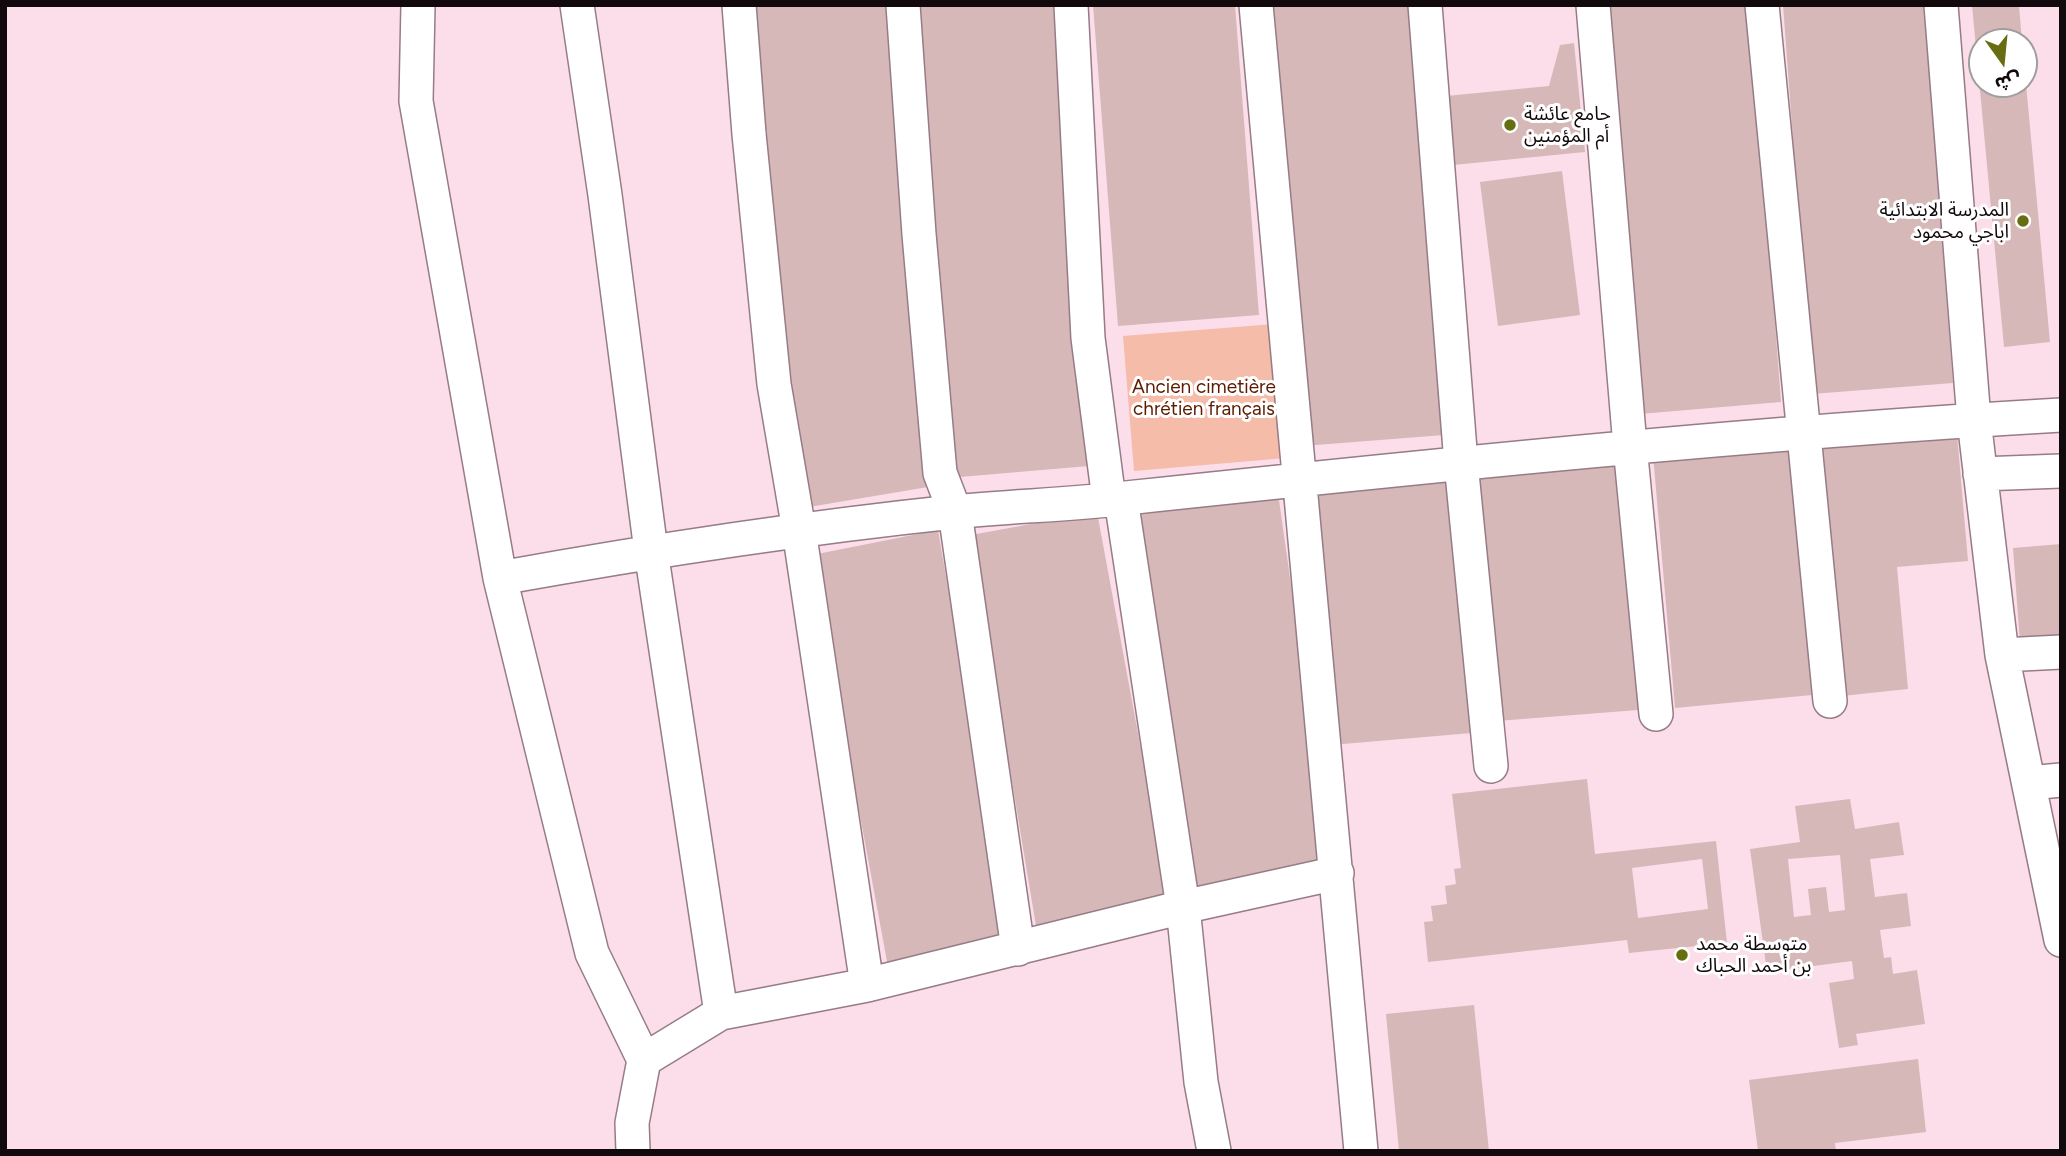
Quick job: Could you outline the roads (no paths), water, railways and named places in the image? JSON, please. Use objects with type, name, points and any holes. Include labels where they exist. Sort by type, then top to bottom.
[{"type":"street","points":[[418,5],[416,101],[500,578],[592,953],[644,1060],[632,1123],[633,1151]]},
{"type":"street","points":[[577,5],[606,195],[651,551],[721,1013]]},
{"type":"street","points":[[740,5],[749,134],[774,384],[799,530],[867,985]]},
{"type":"street","points":[[903,5],[940,473],[956,512],[1018,949]]},
{"type":"street","points":[[1071,5],[1088,338],[1183,907],[1201,1082],[1214,1151]]},
{"type":"street","points":[[1256,5],[1361,1151]]},
{"type":"street","points":[[1424,5],[1461,463],[1491,766]]},
{"type":"street","points":[[1593,5],[1630,446],[1657,714]]},
{"type":"street","points":[[1762,5],[1830,701]]},
{"type":"street","points":[[1941,5],[1974,420],[2002,654],[2045,782],[2059,919]]},
{"type":"street","points":[[500,578],[651,551],[956,512],[1115,499],[1630,446],[2061,415]]},
{"type":"street","points":[[1980,474],[2061,471]]},
{"type":"street","points":[[2002,654],[2061,652]]},
{"type":"street","points":[[644,1060],[721,1013],[867,985],[1183,907],[1337,873]]},
{"type":"place","name":"جامع عائشة أم المؤمنين","points":[[1510,125]]},
{"type":"place","name":"المدرسة الابتدائية اباجي محمود","points":[[2023,221]]},
{"type":"place","name":"متوسطة محمد بن أحمد الحباك","points":[[1682,955]]},
{"type":"park label","name":"Ancien cimetière chrétien français","points":[[1204,398]]}]
